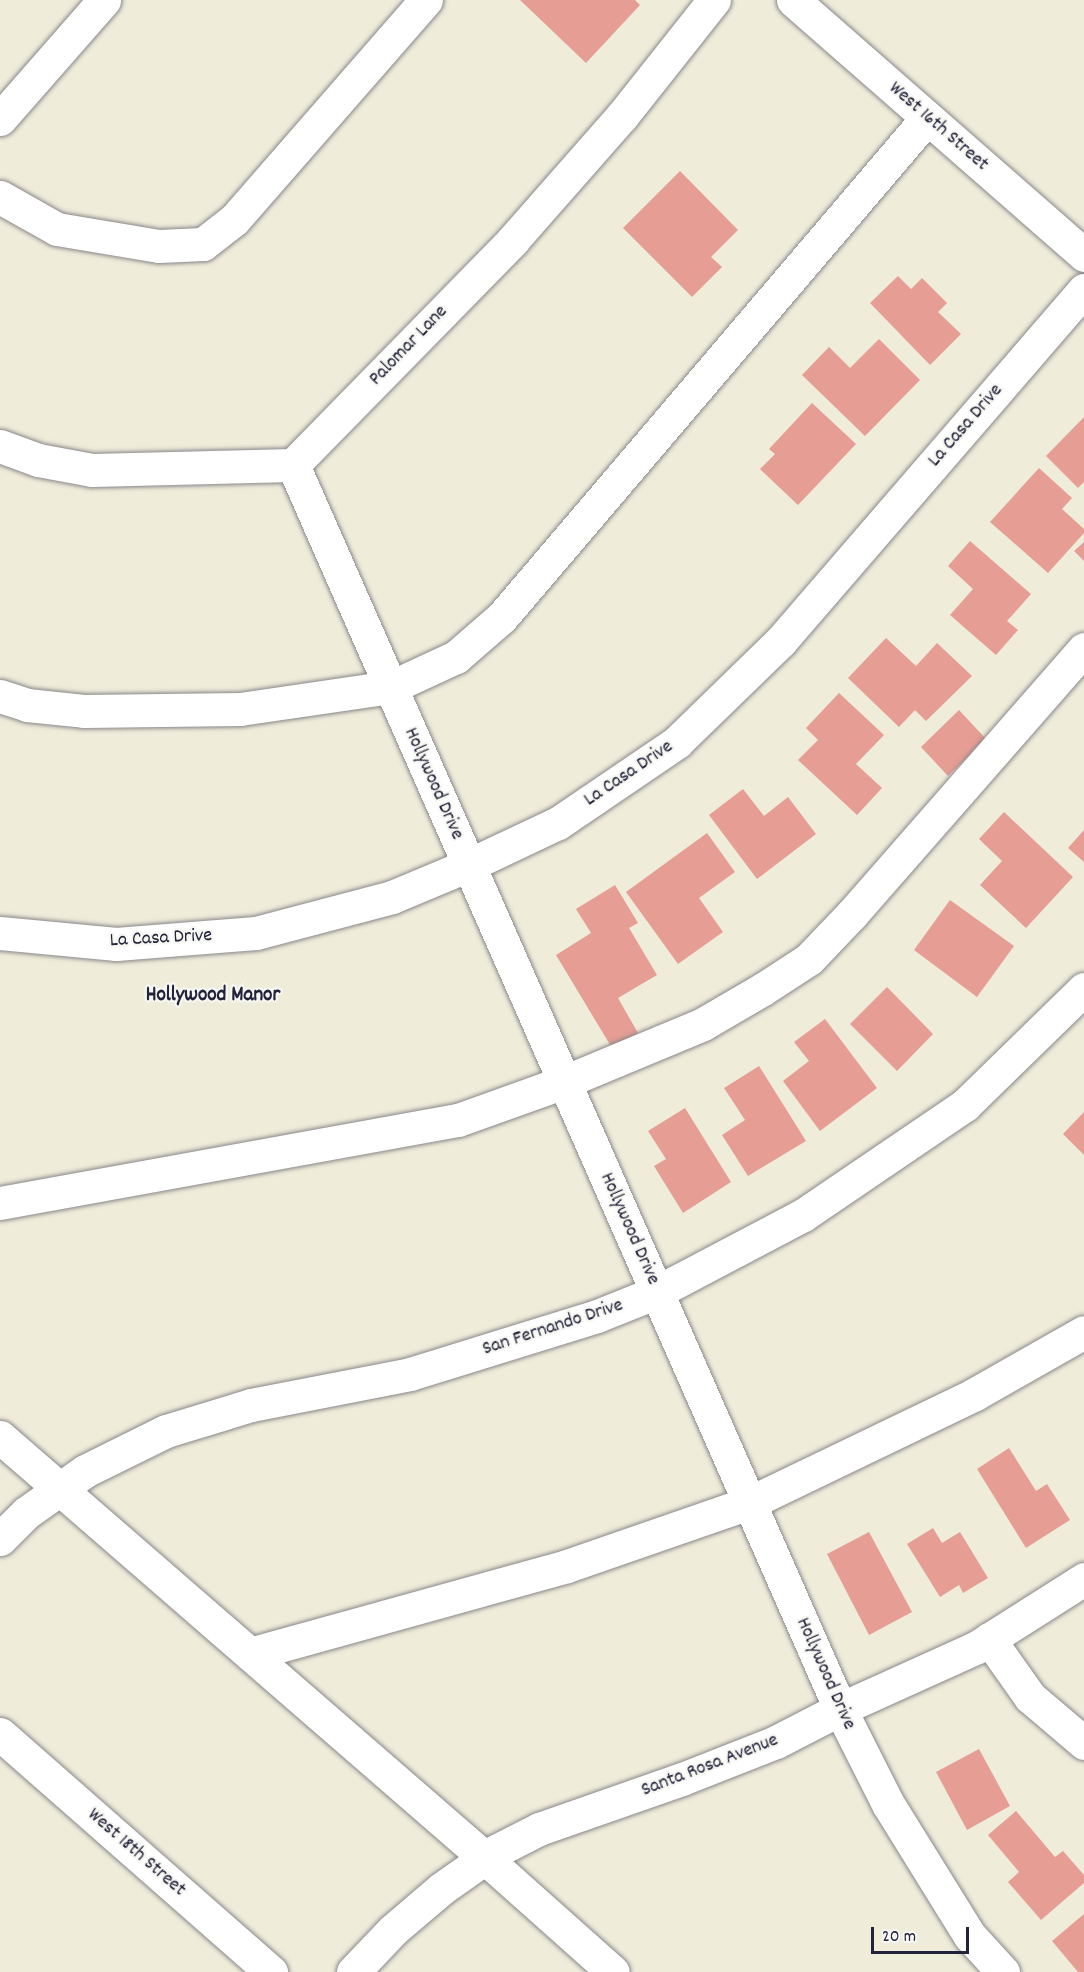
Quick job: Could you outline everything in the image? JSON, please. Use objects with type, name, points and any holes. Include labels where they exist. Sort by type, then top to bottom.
[{"type":"street","points":[[0,119],[104,0]]},
{"type":"street","points":[[0,197],[57,229],[159,246],[203,244],[234,220],[426,0]]},
{"type":"street","name":"Palomar Lane","points":[[293,465],[513,240],[621,116],[714,0]]},
{"type":"street","name":"West 16th Street","points":[[793,0],[1084,255]]},
{"type":"street","points":[[0,696],[27,705],[84,711],[240,709],[391,687],[456,657],[502,617],[927,118]]},
{"type":"street","name":"La Casa Drive","points":[[0,933],[116,944],[256,933],[392,897],[469,866],[558,823],[677,742],[780,642],[1084,290]]},
{"type":"street","points":[[0,446],[38,460],[92,470],[293,465]]},
{"type":"street","name":"Hollywood Drive","points":[[293,465],[840,1709],[895,1815],[970,1936],[1003,1972]]},
{"type":"street","points":[[0,1203],[458,1120],[564,1082],[703,1024],[763,989],[808,959],[852,914],[1084,649]]},
{"type":"street","name":"San Fernando Drive","points":[[0,1539],[26,1513],[85,1471],[166,1431],[251,1405],[410,1374],[597,1316],[657,1292],[803,1215],[965,1105],[1084,989]]},
{"type":"street","points":[[250,1654],[567,1566],[750,1503],[975,1394],[1084,1332]]},
{"type":"street","points":[[0,1437],[613,1972]]},
{"type":"street","name":"Santa Rosa Avenue","points":[[352,1972],[401,1923],[441,1889],[485,1858],[539,1829],[682,1779],[776,1742],[840,1709],[989,1639],[1084,1580]]},
{"type":"street","points":[[989,1639],[1030,1697],[1084,1743]]},
{"type":"street","name":"West 18th Street","points":[[0,1734],[271,1972]]},
{"type":"building","points":[[520,0],[635,0],[640,5],[586,63]]},
{"type":"building","points":[[680,171],[738,230],[711,257],[722,267],[692,297],[623,228]]},
{"type":"building","points":[[898,276],[911,289],[922,278],[947,303],[938,312],[961,334],[930,365],[870,303]]},
{"type":"building","points":[[879,339],[920,380],[865,436],[802,375],[829,347],[850,368]]},
{"type":"building","points":[[812,403],[856,444],[798,505],[760,469],[775,454],[769,449]]},
{"type":"building","points":[[1084,417],[1084,482],[1078,488],[1046,456]]},
{"type":"building","points":[[1039,468],[1072,498],[1062,509],[1084,529],[1084,533],[1048,573],[990,522]]},
{"type":"building","points":[[970,541],[1031,594],[1007,621],[1018,630],[996,655],[950,615],[973,589],[948,566]]},
{"type":"building","points":[[1084,542],[1084,561],[1074,551]]},
{"type":"building","points":[[886,638],[916,666],[937,643],[972,676],[926,721],[915,710],[899,727],[848,678]]},
{"type":"building","points":[[839,693],[884,735],[856,764],[882,788],[857,815],[798,760],[818,740],[806,728]]},
{"type":"building","points":[[959,710],[986,739],[948,776],[921,747]]},
{"type":"building","points":[[743,789],[764,816],[788,797],[816,834],[757,879],[709,815]]},
{"type":"building","points":[[1004,812],[1073,877],[1026,928],[980,885],[1002,861],[979,839]]},
{"type":"building","points":[[1084,830],[1084,862],[1068,848]]},
{"type":"building","points":[[707,833],[735,872],[699,898],[723,932],[678,964],[626,892]]},
{"type":"building","points":[[615,885],[638,923],[629,928],[657,975],[618,998],[638,1033],[612,1048],[556,955],[591,933],[576,909]]},
{"type":"building","points":[[950,900],[1014,946],[977,997],[914,950]]},
{"type":"building","points":[[887,987],[933,1034],[897,1071],[850,1024]]},
{"type":"building","points":[[825,1019],[877,1088],[820,1131],[783,1081],[809,1061],[794,1042]]},
{"type":"building","points":[[759,1066],[806,1141],[748,1176],[722,1135],[745,1120],[724,1088]]},
{"type":"building","points":[[685,1108],[731,1182],[683,1213],[654,1166],[666,1159],[648,1131]]},
{"type":"building","points":[[1084,1112],[1084,1155],[1063,1134]]},
{"type":"building","points":[[1009,1448],[1036,1491],[1047,1484],[1070,1520],[1026,1548],[977,1469]]},
{"type":"building","points":[[933,1528],[942,1543],[960,1532],[988,1578],[963,1593],[959,1585],[940,1597],[907,1544]]},
{"type":"building","points":[[869,1532],[912,1612],[869,1635],[827,1554]]},
{"type":"building","points":[[979,1749],[1010,1806],[967,1830],[936,1772]]},
{"type":"building","points":[[1016,1811],[1055,1857],[1063,1851],[1084,1875],[1084,1883],[1041,1920],[1008,1882],[1019,1872],[988,1835]]},
{"type":"building","points":[[1084,1914],[1084,1972],[1078,1972],[1052,1941]]},
{"type":"district","name":"Hollywood Manor","points":[[213,996]]}]
